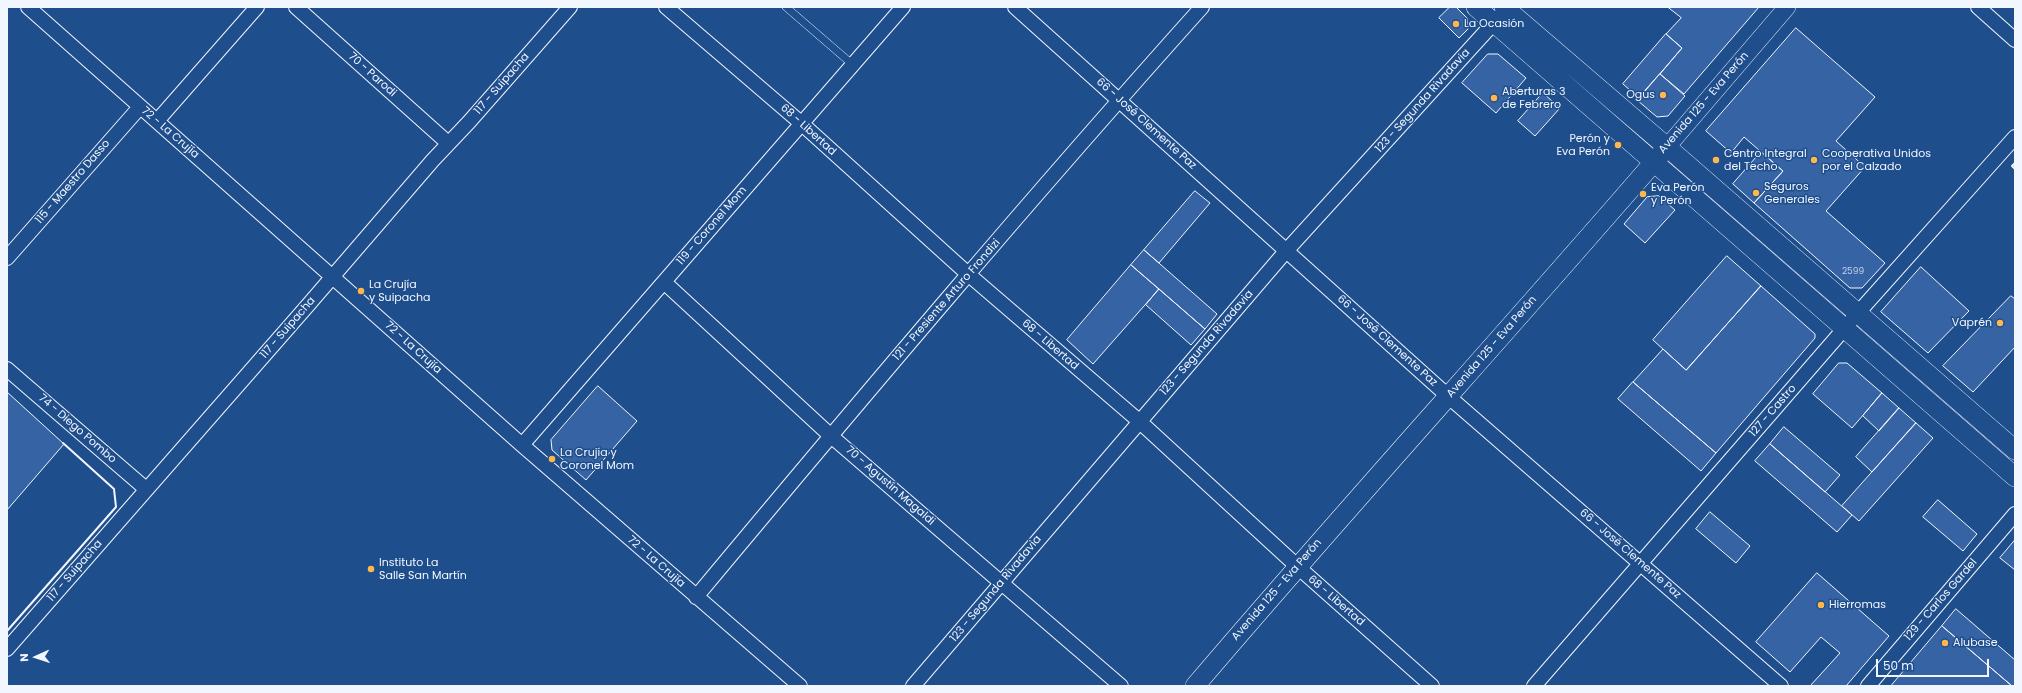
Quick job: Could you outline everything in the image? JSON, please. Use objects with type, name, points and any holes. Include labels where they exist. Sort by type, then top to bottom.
[{"type":"main road","points":[[1476,7],[1503,12],[1667,146],[1857,314],[2015,450]]},
{"type":"main road","points":[[1503,12],[1655,161],[1844,329],[2015,476]]},
{"type":"main road","name":"Avenida 125 - Eva Perón","points":[[1195,686],[1667,146]]},
{"type":"street","name":"72 - La Crujía","points":[[28,7],[522,445],[800,686]]},
{"type":"street","points":[[157,121],[257,7]]},
{"type":"street","name":"70 - Parodi","points":[[296,7],[448,144]]},
{"type":"street","name":"117 - Suipacha","points":[[7,649],[448,144],[570,7]]},
{"type":"street","name":"68 - Libertad","points":[[666,7],[801,123],[968,274],[1139,421],[1298,567],[1432,686]]},
{"type":"street","name":"119 - Coronel Mom","points":[[522,445],[903,7]]},
{"type":"street","name":"66 - José Clemente Paz","points":[[1014,7],[1288,250],[1449,397],[1781,686]]},
{"type":"street","name":"121 - Presiente Arturo Frondizi","points":[[696,597],[968,274],[1119,99],[1202,7]]},
{"type":"street","name":"Avenida 125 - Eva Perón","points":[[1667,146],[1786,7]]},
{"type":"street","points":[[1978,7],[2015,40]]},
{"type":"street","name":"123 - Segunda Rivadavia","points":[[913,686],[1139,421],[1288,250],[1503,12]]},
{"type":"street","name":"115 - Maestro Dasso","points":[[7,258],[140,107]]},
{"type":"street","name":"127 - Castro","points":[[1534,686],[1857,314],[2015,137]]},
{"type":"street","name":"70 - Agustín Magaldi","points":[[664,282],[831,436],[1121,686]]},
{"type":"street","name":"74 - Diego Pombo","points":[[7,369],[146,489]]},
{"type":"street","name":"129 - Carlos Gardel","points":[[1868,686],[2015,514]]},
{"type":"lane","points":[[786,7],[852,64]]},
{"type":"building","name":"La Ocasión","points":[[1450,7],[1456,7],[1467,18],[1468,29],[1459,38],[1439,18]]},
{"type":"building","points":[[1668,7],[1759,7],[1684,94],[1660,74],[1682,48],[1666,34],[1681,18]]},
{"type":"building","name":"Cooperativa Unidos por el Calzado","points":[[1796,28],[1875,97],[1836,141],[1865,167],[1826,211],[1885,263],[1862,288],[1850,288],[1754,203],[1783,171],[1744,137],[1731,153],[1706,131]]},
{"type":"building","points":[[1666,34],[1682,48],[1639,98],[1623,84]]},
{"type":"building","name":"Aberturas 3 de Febrero","points":[[1488,54],[1498,54],[1526,78],[1496,113],[1462,83]]},
{"type":"building","name":"Ogus","points":[[1660,74],[1685,96],[1668,116],[1657,117],[1637,100]]},
{"type":"building","points":[[1543,93],[1560,108],[1535,136],[1518,121]]},
{"type":"building","points":[[1761,152],[1783,171],[1754,203],[1733,184]]},
{"type":"building","points":[[1195,191],[1210,203],[1159,263],[1144,250]]},
{"type":"building","points":[[1659,196],[1675,210],[1645,243],[1624,224],[1647,197]]},
{"type":"building","points":[[1144,250],[1217,314],[1205,329],[1131,265]]},
{"type":"building","points":[[1727,256],[1761,286],[1686,370],[1653,340]]},
{"type":"building","points":[[1131,265],[1159,289],[1093,364],[1067,340]]},
{"type":"building","points":[[1921,267],[1969,311],[1928,353],[1881,312]]},
{"type":"building","points":[[1761,286],[1815,334],[1815,338],[1716,453],[1633,382],[1663,349],[1686,370]]},
{"type":"building","points":[[1159,289],[1205,329],[1191,345],[1146,305]]},
{"type":"building","name":"Vaprén","points":[[2011,296],[2015,299],[2015,347],[1973,392],[1943,366]]},
{"type":"building","points":[[1839,363],[1847,363],[1882,393],[1852,428],[1813,394]]},
{"type":"building","points":[[1633,382],[1716,453],[1701,471],[1618,399]]},
{"type":"building","points":[[598,386],[637,421],[586,480],[552,450],[551,440]]},
{"type":"building","points":[[7,392],[64,444],[7,510]]},
{"type":"building","points":[[1882,393],[1899,408],[1879,431],[1863,416]]},
{"type":"building","points":[[1899,408],[1916,423],[1872,472],[1856,457]]},
{"type":"building","points":[[1916,423],[1933,438],[1859,521],[1842,506]]},
{"type":"building","points":[[1784,427],[1840,475],[1825,492],[1770,444]]},
{"type":"building","points":[[1770,444],[1852,515],[1837,532],[1755,461]]},
{"type":"building","points":[[1938,500],[1977,534],[1963,551],[1923,517]]},
{"type":"building","points":[[1710,512],[1750,546],[1736,563],[1696,529]]},
{"type":"building","points":[[2015,540],[2015,570],[2000,558]]},
{"type":"building","name":"Hierromas","points":[[1817,573],[1889,636],[1846,686],[1810,686],[1840,653],[1821,637],[1790,672],[1756,642]]},
{"type":"building","points":[[1956,609],[2015,660],[2015,686],[2012,686],[1942,626]]},
{"type":"building","name":"Alubase","points":[[1942,626],[2012,686],[1891,686]]},
{"type":"wall","points":[[2015,163],[2012,166],[2015,169]]},
{"type":"wall","points":[[7,631],[116,507],[114,489],[63,443]]},
{"type":"place","name":"La Ocasión","points":[[1456,24]]},
{"type":"place","name":"Ogus","points":[[1663,95]]},
{"type":"place","name":"Aberturas 3 de Febrero","points":[[1494,98]]},
{"type":"place","name":"Perón y Eva Perón","points":[[1618,145]]},
{"type":"place","name":"Centro Integral del Techo","points":[[1716,160]]},
{"type":"place","name":"Cooperativa Unidos por el Calzado","points":[[1814,160]]},
{"type":"place","name":"Seguros Generales","points":[[1756,193]]},
{"type":"place","name":"Eva Perón y Perón","points":[[1643,194]]},
{"type":"place","name":"La Crujía y Suipacha","points":[[361,291]]},
{"type":"place","name":"Vaprén","points":[[2000,323]]},
{"type":"place","name":"La Crujía y Coronel Mom","points":[[552,459]]},
{"type":"place","name":"Instituto La Salle San Martín","points":[[371,569]]},
{"type":"place","name":"Hierromas","points":[[1821,605]]},
{"type":"place","name":"Alubase","points":[[1945,643]]}]
